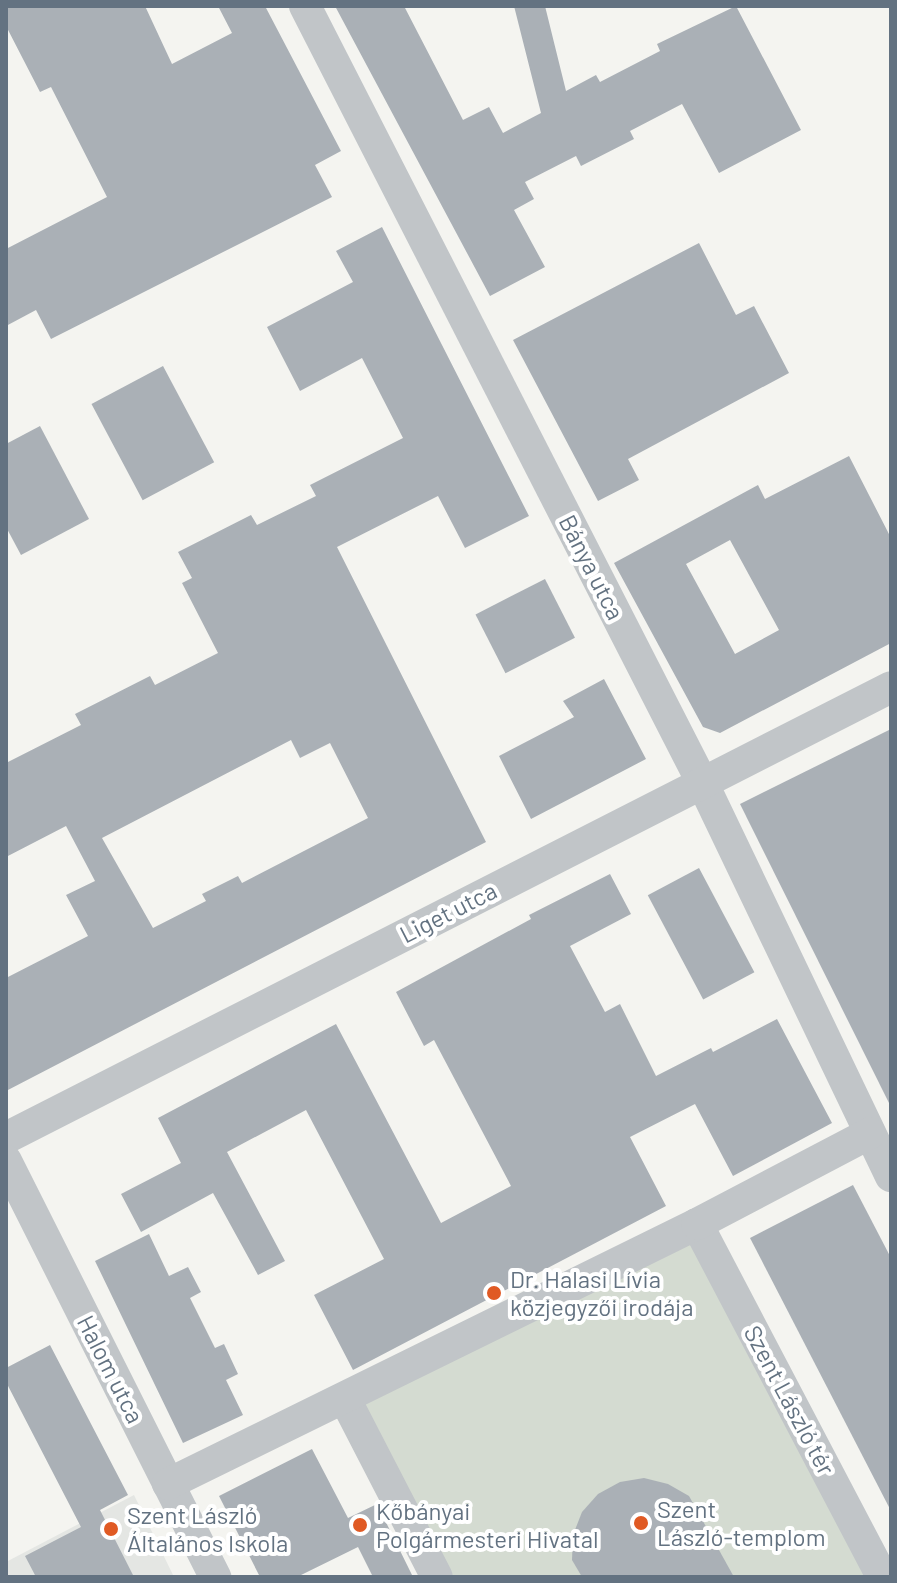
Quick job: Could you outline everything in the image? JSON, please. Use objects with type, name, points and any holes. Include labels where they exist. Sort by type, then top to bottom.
[{"type":"street","name":"Bánya utca","points":[[305,6],[702,782],[870,1133]]},
{"type":"street","name":"Liget utca","points":[[6,1138],[891,687]]},
{"type":"street","points":[[168,1484],[697,1224],[870,1133],[891,1176]]},
{"type":"street","name":"Halom utca","points":[[6,1161],[215,1577]]},
{"type":"street","name":"Szent László tér","points":[[697,1224],[882,1577]]},
{"type":"street","points":[[345,1399],[437,1577]]},
{"type":"shaded area","points":[[697,1224],[882,1577],[437,1577],[345,1399]]},
{"type":"shaded area","name":"Szent László Általános Iskola","points":[[134,1495],[174,1577],[6,1577],[6,1562]]},
{"type":"building","points":[[6,6],[145,6],[172,64],[232,33],[218,6],[265,6],[341,151],[315,165],[332,197],[51,339],[36,310],[6,326],[6,249],[107,197],[51,87],[40,92],[6,26]]},
{"type":"building","points":[[335,6],[404,6],[463,120],[489,107],[503,133],[541,113],[514,6],[545,6],[566,91],[596,75],[600,82],[660,51],[657,44],[736,6],[801,130],[719,173],[682,104],[630,131],[634,139],[581,166],[576,156],[525,182],[534,199],[514,210],[545,267],[490,296]]},
{"type":"building","points":[[382,227],[529,516],[465,548],[438,496],[337,547],[486,842],[6,1091],[6,978],[88,936],[66,895],[95,881],[66,826],[6,857],[6,763],[81,725],[75,714],[150,676],[155,685],[218,653],[182,583],[192,578],[178,552],[251,515],[257,525],[316,496],[310,485],[403,438],[362,358],[300,391],[267,327],[353,282],[336,251]],"holes":[[[291,740],[300,758],[330,743],[368,818],[242,883],[238,876],[202,894],[206,901],[153,928],[102,838]]]},
{"type":"building","points":[[699,243],[736,315],[754,306],[789,373],[628,459],[639,480],[598,501],[513,340]]},
{"type":"building","points":[[163,366],[214,462],[143,500],[91,404]]},
{"type":"building","points":[[40,426],[89,519],[21,555],[6,527],[6,444]]},
{"type":"building","points":[[849,456],[891,538],[891,643],[720,733],[703,727],[614,563],[758,485],[765,499]],"holes":[[[730,540],[779,630],[735,654],[686,564]]]},
{"type":"building","points":[[545,579],[575,638],[505,673],[476,614]]},
{"type":"building","points":[[604,679],[646,759],[531,819],[499,756],[574,717],[563,701]]},
{"type":"building","points":[[891,729],[891,1107],[740,804]]},
{"type":"building","points":[[699,868],[754,972],[703,999],[648,895]]},
{"type":"building","points":[[610,874],[631,914],[570,946],[605,1012],[620,1004],[656,1076],[711,1048],[713,1052],[777,1019],[832,1123],[733,1176],[695,1104],[630,1137],[666,1206],[353,1370],[314,1295],[384,1259],[306,1110],[227,1152],[285,1261],[258,1275],[213,1193],[141,1232],[121,1194],[181,1163],[158,1118],[336,1024],[441,1223],[511,1186],[434,1040],[424,1046],[396,992],[531,919],[529,915]]},
{"type":"building","points":[[853,1185],[891,1258],[891,1511],[750,1238]]},
{"type":"building","points":[[149,1234],[169,1276],[188,1267],[201,1292],[190,1298],[215,1348],[224,1344],[238,1374],[226,1380],[243,1415],[183,1443],[95,1261]]},
{"type":"building","points":[[50,1345],[128,1495],[100,1510],[134,1577],[36,1577],[25,1556],[81,1527],[6,1382],[6,1368]]},
{"type":"building","points":[[312,1449],[348,1518],[377,1504],[413,1577],[373,1577],[358,1547],[297,1577],[260,1577],[219,1496]]},
{"type":"building","name":"Szent László-templom","points":[[644,1478],[668,1484],[689,1496],[734,1577],[582,1577],[572,1560],[573,1535],[582,1512],[598,1494],[620,1482]]},
{"type":"place","name":"Dr. Halasi Lívia közjegyzői irodája","points":[[494,1293]]},
{"type":"place","name":"Szent László-templom","points":[[641,1523]]},
{"type":"place","name":"Kőbányai Polgármesteri Hivatal","points":[[360,1525]]},
{"type":"place","name":"Szent László Általános Iskola","points":[[111,1529]]}]
